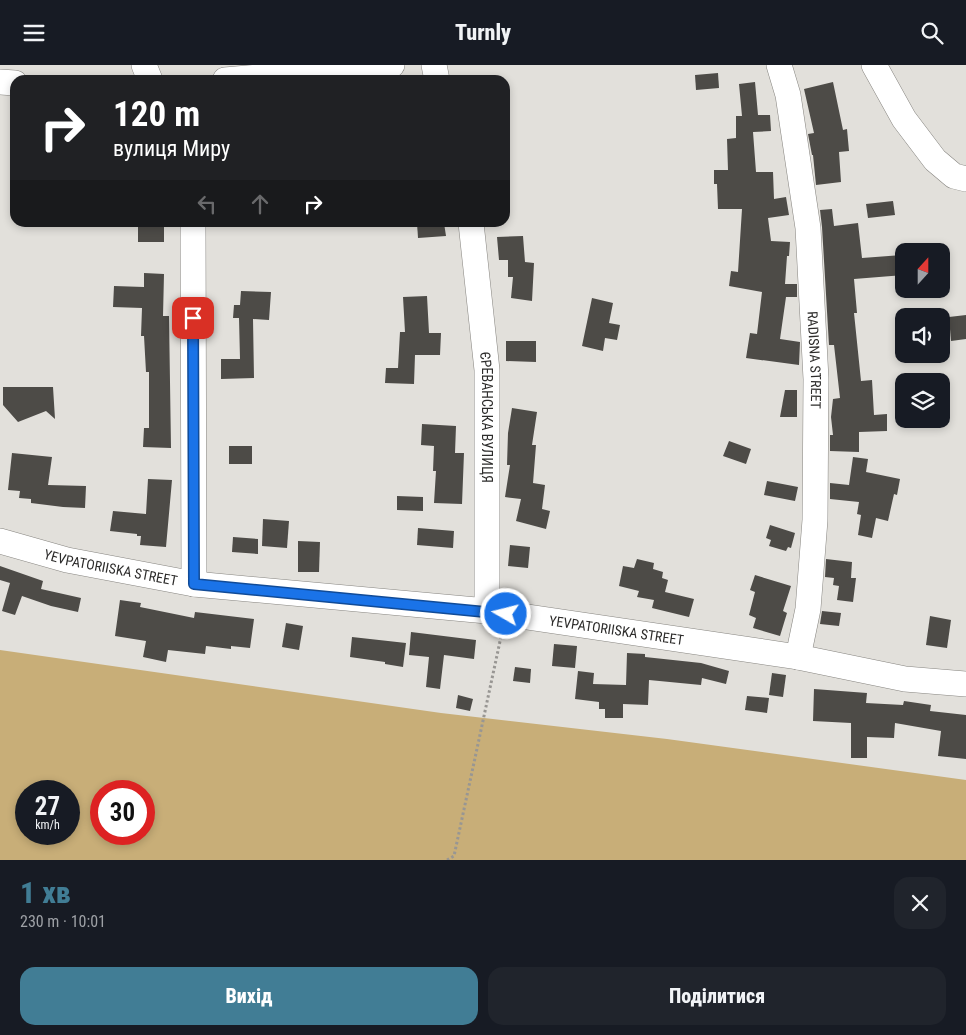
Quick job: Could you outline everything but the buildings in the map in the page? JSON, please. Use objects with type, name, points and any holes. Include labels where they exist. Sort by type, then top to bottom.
[{"type":"street","points":[[281,75],[392,65]]},
{"type":"street","name":"RADISNA STREET","points":[[779,65],[788,95],[808,228],[816,379],[815,520],[808,609],[798,657]]},
{"type":"street","points":[[874,65],[904,119],[935,160],[954,176],[966,179]]},
{"type":"street","points":[[193,227],[194,584]]},
{"type":"street","name":"ЄРЕВАНСЬКА ВУЛИЦЯ","points":[[471,227],[487,370],[497,613]]},
{"type":"street","name":"YEVPATORIISKA STREET","points":[[0,541],[67,560],[194,584],[497,613],[798,657],[905,679],[966,684]]},
{"type":"path","points":[[447,860],[454,856],[497,613]]},
{"type":"shaded area","points":[[0,650],[441,713],[667,739],[966,780],[966,860],[0,860]]},
{"type":"route","points":[[193,318],[194,584],[506,614]]}]
